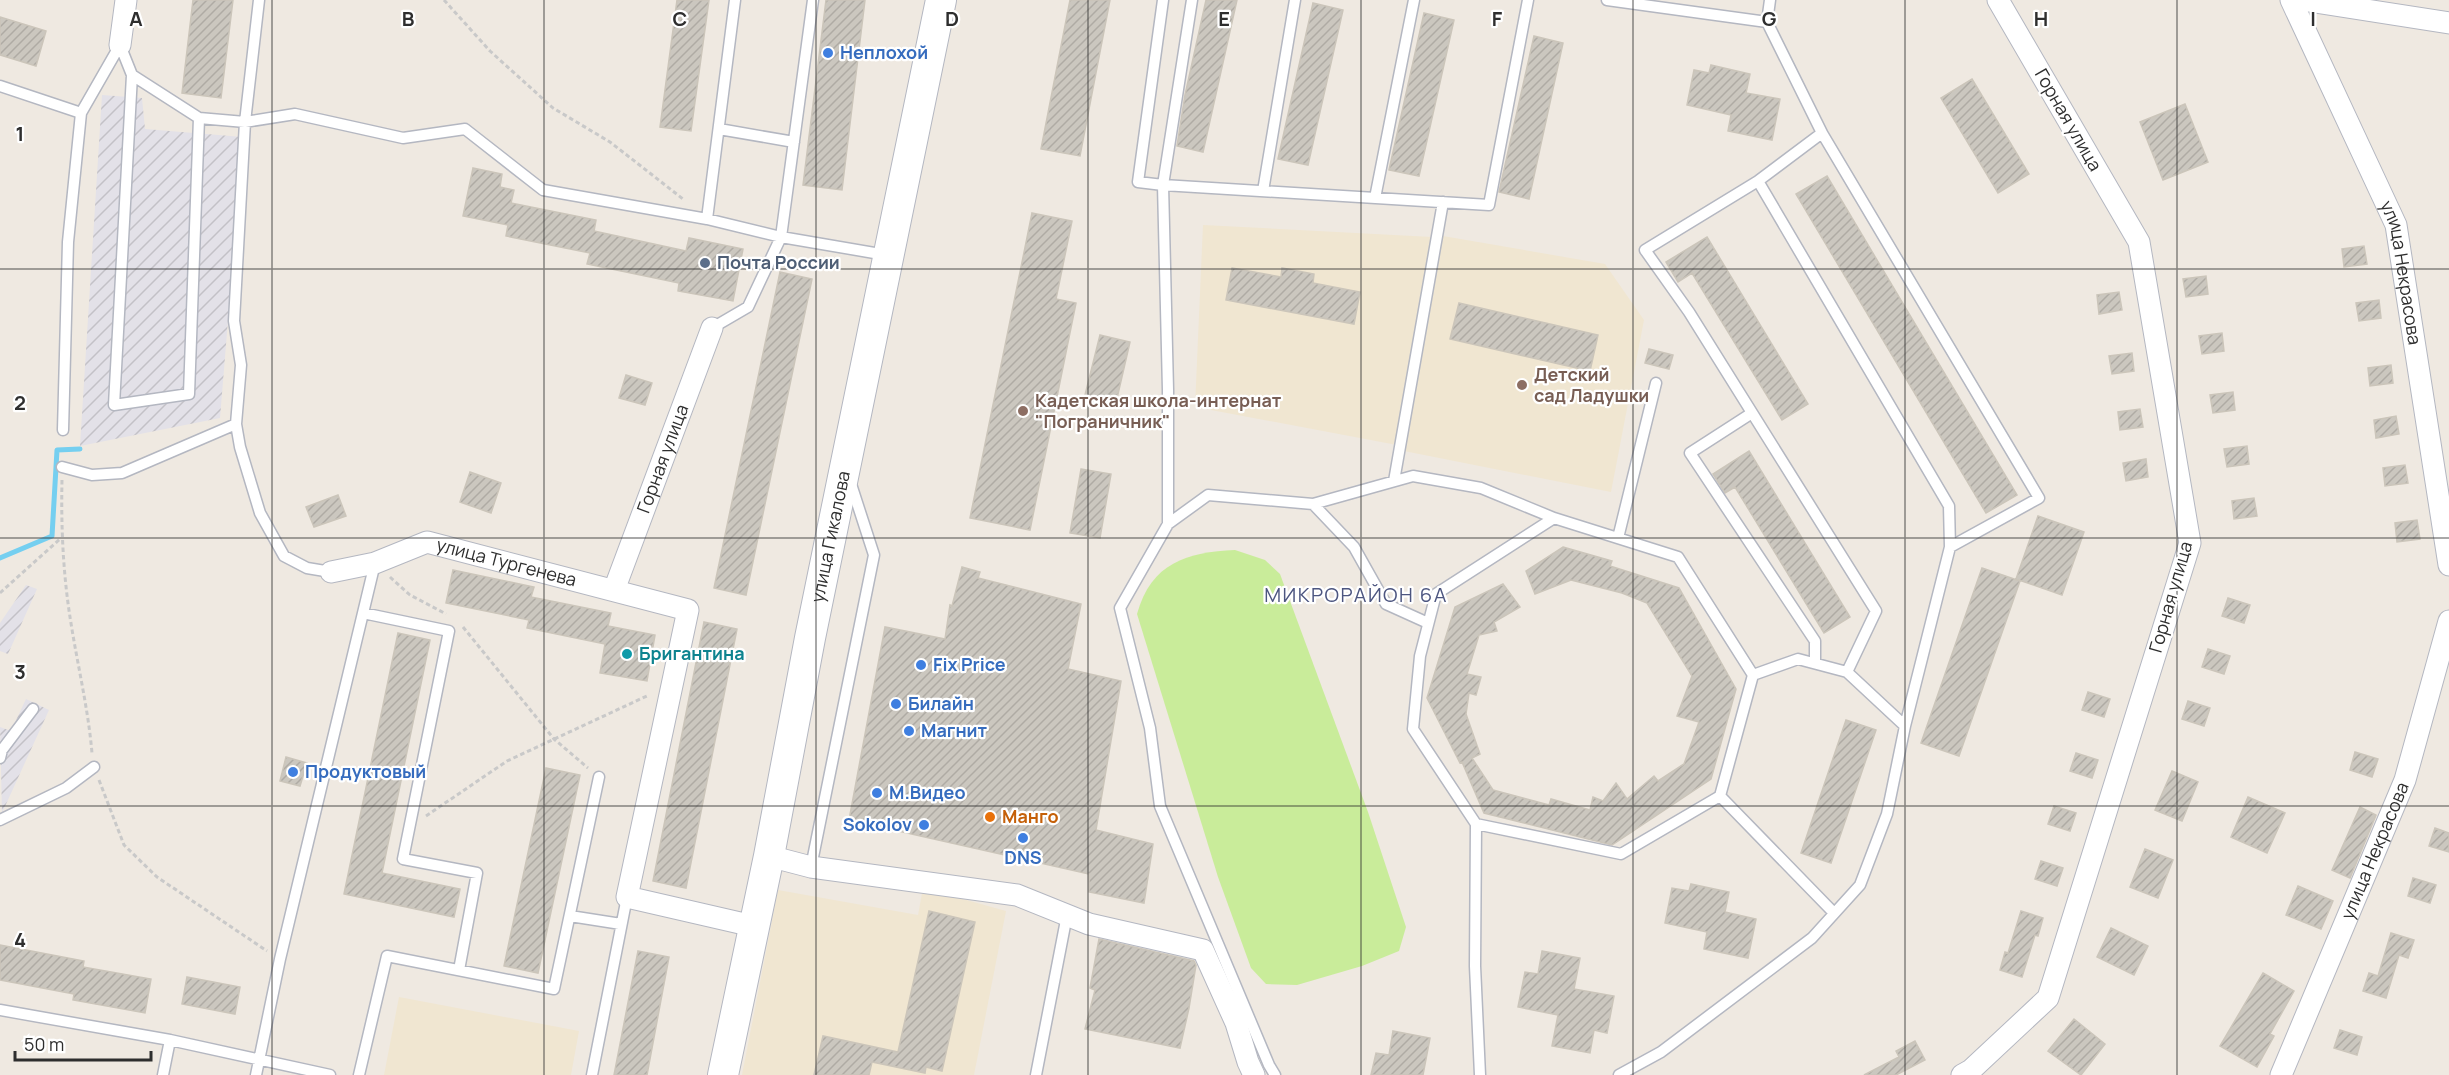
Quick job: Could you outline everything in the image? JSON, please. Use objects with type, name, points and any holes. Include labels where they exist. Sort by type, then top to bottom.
[{"type":"main road","name":"улица Гикалова","points":[[723,1075],[941,0]]},
{"type":"street","points":[[120,45],[126,0]]},
{"type":"street","name":"Горная улица","points":[[1962,1075],[1971,1070],[2048,998],[2190,543],[2139,242],[1998,0]]},
{"type":"street","name":"улица Некрасова","points":[[2291,0],[2396,225],[2449,565]]},
{"type":"street","points":[[2302,0],[2449,23]]},
{"type":"street","name":"Горная улица","points":[[614,590],[712,328]]},
{"type":"street","name":"улица Тургенева","points":[[331,572],[375,563],[427,542],[688,610],[674,675]]},
{"type":"street","name":"улица Некрасова","points":[[2281,1075],[2405,780],[2443,667],[2449,621]]},
{"type":"street","points":[[674,675],[627,897],[753,926]]},
{"type":"street","points":[[769,856],[811,867],[1017,895],[1089,924],[1203,950],[1236,1023],[1254,1075]]},
{"type":"lane","points":[[259,0],[244,122],[234,321],[241,365],[236,424],[240,447],[260,513],[284,556],[307,568],[331,572]]},
{"type":"lane","points":[[707,219],[735,0]]},
{"type":"lane","points":[[712,328],[748,307],[781,237],[813,0]]},
{"type":"lane","points":[[1162,0],[1138,182],[1490,205],[1528,0]]},
{"type":"lane","points":[[1168,524],[1163,185],[1192,0]]},
{"type":"lane","points":[[1263,191],[1295,0]]},
{"type":"lane","points":[[1375,198],[1414,0]]},
{"type":"lane","points":[[1607,0],[1767,22]]},
{"type":"lane","points":[[1770,0],[1767,22],[1822,133],[2039,498],[1950,547]]},
{"type":"lane","points":[[120,45],[132,75],[114,405],[189,394],[199,118]]},
{"type":"lane","points":[[63,430],[68,243],[81,113],[120,45]]},
{"type":"lane","points":[[132,75],[199,118],[244,122],[295,114],[403,138],[465,129],[543,190],[707,219],[781,237],[890,255]]},
{"type":"lane","points":[[0,86],[81,113]]},
{"type":"lane","points":[[719,129],[794,142]]},
{"type":"lane","points":[[1822,133],[1758,181],[1645,250],[1689,312],[1876,611],[1847,672]]},
{"type":"lane","points":[[1618,1075],[1661,1052],[1812,938],[1860,885],[1887,814],[1905,726],[1950,547],[1949,506],[1758,181]]},
{"type":"lane","points":[[1394,482],[1443,202]]},
{"type":"lane","points":[[1618,538],[1656,383]]},
{"type":"lane","points":[[1752,413],[1690,453],[1815,641],[1815,663]]},
{"type":"lane","points":[[62,467],[92,475],[122,473],[236,424]]},
{"type":"lane","points":[[811,867],[874,555],[845,466]]},
{"type":"lane","points":[[1275,1075],[1160,806],[1150,728],[1120,608],[1168,524],[1208,495],[1313,504],[1413,476],[1481,488],[1554,518],[1678,557],[1753,675],[1720,796],[1622,854],[1476,824]]},
{"type":"lane","points":[[1313,504],[1354,547],[1386,604],[1428,622]]},
{"type":"lane","points":[[1480,1075],[1475,966],[1476,824],[1413,729],[1420,656],[1436,594],[1554,518]]},
{"type":"lane","points":[[256,1075],[280,959],[375,563]]},
{"type":"lane","points":[[363,613],[449,631],[403,859],[477,873],[459,970]]},
{"type":"lane","points":[[1753,675],[1798,659],[1847,672],[1905,726]]},
{"type":"lane","points":[[0,758],[2,750],[33,709]]},
{"type":"lane","points":[[0,820],[66,788],[94,767]]},
{"type":"lane","points":[[358,1075],[387,956],[554,989],[599,777]]},
{"type":"lane","points":[[1720,796],[1834,913]]},
{"type":"lane","points":[[592,1075],[627,897]]},
{"type":"lane","points":[[1036,1075],[1066,915]]},
{"type":"lane","points":[[570,916],[621,924]]},
{"type":"lane","points":[[0,1010],[170,1040],[330,1075]]},
{"type":"lane","points":[[163,1075],[170,1040]]},
{"type":"path","points":[[444,0],[490,51],[553,108],[610,142],[707,219]]},
{"type":"path","points":[[62,467],[61,538],[70,616],[87,705],[94,767],[124,845],[157,877],[280,959]]},
{"type":"path","points":[[0,593],[61,538]]},
{"type":"path","points":[[375,563],[410,595],[448,615]]},
{"type":"path","points":[[458,621],[554,739],[599,777]]},
{"type":"path","points":[[410,828],[507,760],[650,695],[674,675]]},
{"type":"shaded area","points":[[102,95],[142,98],[145,129],[243,137],[220,418],[80,446]]},
{"type":"shaded area","points":[[1203,225],[1432,237],[1397,445],[1195,407]]},
{"type":"shaded area","name":"Детский сад Ладушки","points":[[1443,236],[1605,264],[1644,320],[1611,492],[1399,450]]},
{"type":"shaded area","points":[[26,585],[37,589],[8,654],[0,651],[0,623]]},
{"type":"shaded area","points":[[26,699],[49,710],[2,813],[0,727],[11,731]]},
{"type":"shaded area","points":[[923,888],[1006,911],[974,1075],[742,1075],[778,890],[918,915]]},
{"type":"shaded area","points":[[399,997],[579,1031],[571,1075],[384,1075]]},
{"type":"green space","points":[[1235,550],[1265,560],[1280,574],[1368,812],[1406,927],[1399,951],[1362,966],[1297,985],[1266,984],[1251,968],[1218,877],[1137,614],[1151,583],[1173,564],[1201,554]]},
{"type":"building","points":[[193,0],[233,0],[221,98],[182,93]]},
{"type":"building","points":[[677,0],[709,0],[691,131],[660,127]]},
{"type":"building","points":[[826,0],[865,0],[842,190],[803,185]]},
{"type":"building","points":[[1070,0],[1110,0],[1080,156],[1041,149]]},
{"type":"building","points":[[1206,0],[1237,0],[1203,152],[1177,146],[1185,95]]},
{"type":"building","points":[[1313,3],[1343,10],[1308,165],[1278,159]]},
{"type":"building","points":[[1424,13],[1454,20],[1419,176],[1389,170]]},
{"type":"building","points":[[0,17],[46,31],[36,66],[0,55]]},
{"type":"building","points":[[1534,36],[1563,43],[1529,199],[1499,192]]},
{"type":"building","points":[[1711,65],[1750,74],[1746,93],[1780,99],[1772,140],[1728,131],[1731,115],[1687,105],[1694,70],[1709,73]]},
{"type":"building","points":[[1972,79],[2029,174],[1998,193],[1941,98]]},
{"type":"building","points":[[2185,104],[2208,162],[2163,180],[2140,122]]},
{"type":"building","points":[[473,168],[502,174],[500,187],[514,190],[511,203],[596,220],[594,231],[686,251],[689,238],[743,249],[733,301],[678,291],[679,283],[587,264],[590,253],[506,236],[508,225],[463,216]]},
{"type":"building","points":[[1827,176],[2017,495],[1986,513],[1796,194]]},
{"type":"building","name":"Кадетская школа-интернат \"Пограничник\"","points":[[1032,213],[1072,221],[1056,299],[1076,303],[1030,530],[970,518]]},
{"type":"building","points":[[1707,237],[1808,404],[1782,420],[1692,273],[1678,282],[1666,262]]},
{"type":"building","points":[[2364,246],[2367,264],[2344,267],[2342,249]]},
{"type":"building","points":[[1232,268],[1281,277],[1282,268],[1314,274],[1313,283],[1360,292],[1354,324],[1226,300]]},
{"type":"building","points":[[780,272],[812,279],[746,595],[714,588]]},
{"type":"building","points":[[2206,276],[2208,294],[2186,297],[2183,279]]},
{"type":"building","points":[[2119,292],[2122,310],[2099,314],[2097,295]]},
{"type":"building","points":[[2379,300],[2381,318],[2359,321],[2356,303]]},
{"type":"building","points":[[1459,303],[1598,335],[1590,371],[1450,339]]},
{"type":"building","points":[[2222,333],[2224,351],[2202,354],[2199,336]]},
{"type":"building","points":[[1100,335],[1130,342],[1115,407],[1084,399]]},
{"type":"building","points":[[1649,349],[1673,355],[1669,369],[1645,363]]},
{"type":"building","points":[[2132,353],[2134,371],[2112,374],[2109,356]]},
{"type":"building","points":[[2391,365],[2393,383],[2370,386],[2368,368]]},
{"type":"building","points":[[626,375],[652,383],[645,405],[619,398]]},
{"type":"building","points":[[2233,392],[2235,410],[2213,413],[2210,395]]},
{"type":"building","points":[[2140,409],[2143,427],[2120,430],[2118,412]]},
{"type":"building","points":[[2396,416],[2399,434],[2376,438],[2374,420]]},
{"type":"building","points":[[2247,446],[2249,464],[2227,467],[2224,449]]},
{"type":"building","points":[[1749,451],[1850,617],[1824,633],[1735,487],[1725,493],[1713,474]]},
{"type":"building","points":[[2146,459],[2148,477],[2126,481],[2123,463]]},
{"type":"building","points":[[2405,465],[2408,483],[2385,486],[2383,468]]},
{"type":"building","points":[[1081,469],[1111,474],[1100,538],[1070,533]]},
{"type":"building","points":[[470,472],[501,483],[491,513],[460,502]]},
{"type":"building","points":[[338,495],[346,516],[314,527],[306,507]]},
{"type":"building","points":[[2254,498],[2257,516],[2234,519],[2232,501]]},
{"type":"building","points":[[2038,516],[2084,532],[2062,595],[2016,579]]},
{"type":"building","points":[[2417,520],[2420,539],[2397,542],[2395,523]]},
{"type":"building","points":[[1563,547],[1612,561],[1610,566],[1679,588],[1736,689],[1711,779],[1612,845],[1484,813],[1462,762],[1460,763],[1427,698],[1455,607],[1503,584],[1520,607],[1494,622],[1497,631],[1479,635],[1467,674],[1481,677],[1476,695],[1469,693],[1466,714],[1480,754],[1472,758],[1493,790],[1549,805],[1551,799],[1590,810],[1593,797],[1603,801],[1616,783],[1627,799],[1654,776],[1658,781],[1684,764],[1699,722],[1677,716],[1692,676],[1647,603],[1622,593],[1571,580],[1535,594],[1526,571]]},
{"type":"building","points":[[962,567],[980,572],[978,578],[1081,604],[1068,669],[1121,681],[1096,830],[1153,844],[1144,903],[1089,892],[1089,874],[849,820],[885,627],[945,639],[950,605],[952,606]]},
{"type":"building","points":[[1982,568],[2020,581],[1959,756],[1921,743]]},
{"type":"building","points":[[453,570],[534,587],[531,597],[611,613],[608,626],[655,635],[647,681],[600,673],[605,644],[527,628],[529,620],[446,603]]},
{"type":"building","points":[[2228,598],[2250,605],[2244,623],[2222,616]]},
{"type":"building","points":[[704,622],[737,629],[686,888],[653,881]]},
{"type":"building","points":[[398,633],[430,640],[382,873],[460,889],[454,917],[344,894]]},
{"type":"building","points":[[2208,649],[2230,656],[2224,674],[2202,667]]},
{"type":"building","points":[[2088,692],[2110,699],[2104,717],[2082,710]]},
{"type":"building","points":[[2188,701],[2210,708],[2204,726],[2182,719]]},
{"type":"building","points":[[1846,720],[1876,730],[1831,863],[1801,853]]},
{"type":"building","points":[[2355,752],[2378,759],[2372,777],[2350,770]]},
{"type":"building","points":[[2076,753],[2098,760],[2092,778],[2070,771]]},
{"type":"building","name":"Продуктовый","points":[[286,757],[307,763],[300,786],[280,781]]},
{"type":"building","points":[[546,768],[580,775],[538,973],[504,966]]},
{"type":"building","points":[[2172,771],[2198,782],[2182,821],[2155,810]]},
{"type":"building","points":[[2248,797],[2285,813],[2267,853],[2231,837]]},
{"type":"building","points":[[2054,806],[2076,813],[2070,831],[2048,824]]},
{"type":"building","points":[[2360,807],[2376,815],[2350,878],[2332,870]]},
{"type":"building","points":[[2435,828],[2449,833],[2449,852],[2429,846]]},
{"type":"building","points":[[2145,849],[2173,860],[2158,898],[2130,887]]},
{"type":"building","points":[[2041,861],[2063,868],[2057,886],[2035,879]]},
{"type":"building","points":[[2413,878],[2436,885],[2430,903],[2408,896]]},
{"type":"building","points":[[1691,884],[1729,892],[1725,912],[1756,919],[1748,958],[1704,949],[1707,932],[1665,923],[1672,888],[1689,891]]},
{"type":"building","points":[[2298,886],[2333,901],[2321,929],[2286,915]]},
{"type":"building","points":[[929,911],[975,922],[942,1071],[926,1067],[925,1073],[872,1062],[869,1075],[814,1075],[823,1036],[898,1052]]},
{"type":"building","points":[[2021,911],[2043,918],[2038,936],[2035,935],[2022,977],[2000,970],[2005,952],[2008,953]]},
{"type":"building","points":[[2111,928],[2148,946],[2134,975],[2097,957]]},
{"type":"building","points":[[2391,933],[2414,940],[2408,958],[2399,955],[2386,998],[2363,991],[2369,973],[2378,976]]},
{"type":"building","points":[[1099,939],[1194,961],[1196,965],[1180,1048],[1085,1029],[1095,990],[1090,988]]},
{"type":"building","points":[[0,945],[84,961],[83,967],[151,979],[145,1013],[73,1000],[74,994],[0,980]]},
{"type":"building","points":[[638,951],[669,957],[647,1075],[614,1075]]},
{"type":"building","points":[[1542,951],[1580,958],[1574,989],[1614,996],[1607,1033],[1594,1030],[1590,1053],[1552,1046],[1558,1015],[1518,1007],[1525,972],[1538,974]]},
{"type":"building","points":[[2263,973],[2294,991],[2270,1034],[2274,1036],[2257,1067],[2220,1046]]},
{"type":"building","points":[[187,977],[240,987],[235,1014],[182,1004]]},
{"type":"building","points":[[2074,1019],[2105,1044],[2081,1075],[2048,1051]]},
{"type":"building","points":[[2340,1030],[2362,1037],[2357,1055],[2334,1048]]},
{"type":"building","points":[[1393,1031],[1430,1038],[1423,1075],[1371,1075],[1376,1053],[1389,1055]]},
{"type":"building","points":[[1915,1041],[1925,1060],[1896,1075],[1864,1075],[1899,1057],[1896,1051]]},
{"type":"waterway","points":[[0,558],[52,536],[57,450],[80,449]]},
{"type":"place","name":"Неплохой","points":[[828,53]]},
{"type":"place","name":"Почта России","points":[[705,263]]},
{"type":"place","name":"Детский сад Ладушки","points":[[1522,385]]},
{"type":"place","name":"Кадетская школа-интернат \"Пограничник\"","points":[[1023,411]]},
{"type":"place","name":"Бригантина","points":[[627,654]]},
{"type":"place","name":"Fix Price","points":[[921,665]]},
{"type":"place","name":"Билайн","points":[[896,704]]},
{"type":"place","name":"Магнит","points":[[909,731]]},
{"type":"place","name":"Продуктовый","points":[[293,772]]},
{"type":"place","name":"М.Видео","points":[[877,793]]},
{"type":"place","name":"Манго","points":[[990,817]]},
{"type":"place","name":"Sokolov","points":[[924,825]]},
{"type":"place","name":"DNS","points":[[1023,838]]},
{"type":"district","name":"МИКРОРАЙОН 6А","points":[[1356,595]]}]
